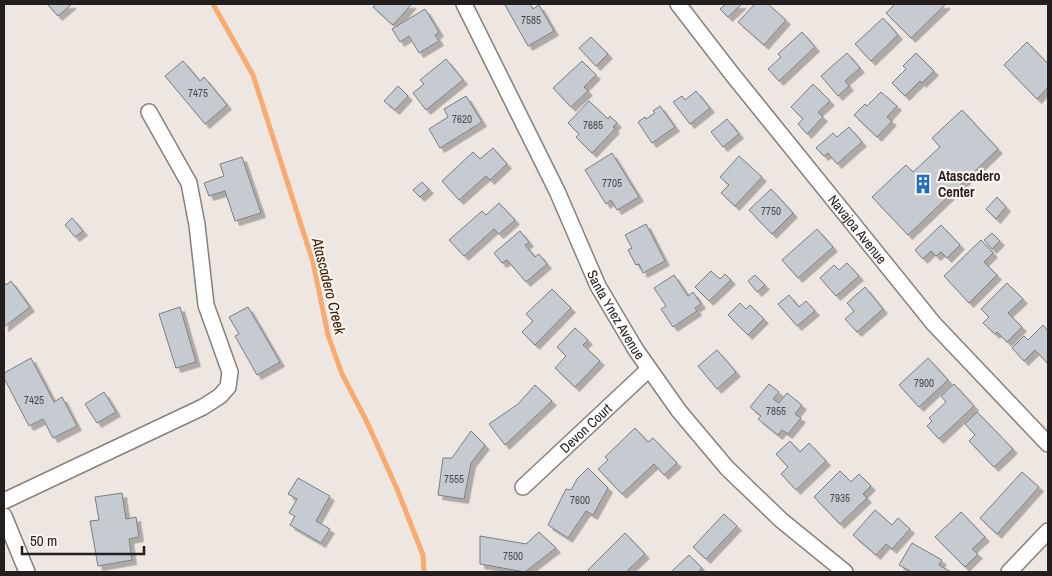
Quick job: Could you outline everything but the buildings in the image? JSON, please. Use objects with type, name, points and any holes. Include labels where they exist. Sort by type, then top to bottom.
[{"type":"street","name":"Santa Ynez Avenue","points":[[464,4],[557,191],[598,286],[636,350],[679,411],[728,468],[781,520],[845,572]]},
{"type":"street","name":"Navajoa Avenue","points":[[678,4],[732,74],[934,324],[1048,444]]},
{"type":"street","points":[[4,501],[203,407],[220,396],[228,387],[230,372],[206,305],[197,225],[189,183],[149,112]]},
{"type":"street","name":"Devon Court","points":[[523,486],[649,368]]},
{"type":"street","points":[[4,516],[27,572]]},
{"type":"street","points":[[1009,572],[1048,531]]},
{"type":"waterway","name":"Atascadero Creek","points":[[213,4],[253,75],[313,262],[328,335],[342,374],[367,422],[397,489],[423,555],[424,572]]},
{"type":"place","name":"Atascadero Center","points":[[923,184]]}]
